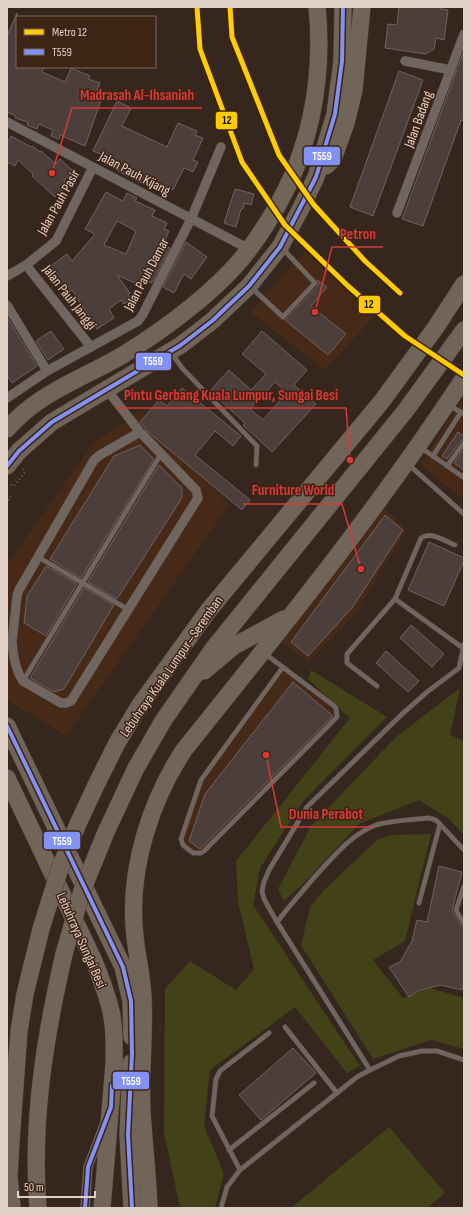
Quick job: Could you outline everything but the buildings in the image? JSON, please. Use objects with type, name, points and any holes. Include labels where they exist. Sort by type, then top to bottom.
[{"type":"highway","points":[[7,429],[39,401],[123,355],[170,323],[225,276],[250,249],[267,223],[285,190],[301,153],[312,110],[318,68],[319,19],[317,7]]},
{"type":"highway","points":[[7,466],[19,451],[52,422],[170,352],[212,321],[249,286],[280,247],[316,177],[335,114],[342,61],[343,7]]},
{"type":"highway","points":[[316,177],[333,159],[346,123],[354,90],[362,7]]},
{"type":"highway","name":"Lebuhraya Kuala Lumpur–Seremban","points":[[12,1208],[10,1176],[11,1140],[18,1038],[25,994],[41,930],[60,868],[77,826],[116,744],[140,705],[208,611],[382,401],[436,327],[464,284]]},
{"type":"highway","name":"Lebuhraya Kuala Lumpur–Seremban","points":[[38,1208],[37,1158],[41,1074],[48,1028],[64,954],[82,891],[106,832],[136,768],[163,721],[213,650],[406,410],[464,330]]},
{"type":"highway","points":[[149,1208],[142,1111],[143,996],[135,944],[134,897],[141,852],[153,810],[162,788],[184,750],[350,541],[418,446],[457,410],[464,378]]},
{"type":"highway","points":[[188,685],[234,646],[291,615]]},
{"type":"highway","name":"Lebuhraya Sungai Besi","points":[[7,726],[122,967],[130,994],[132,1054],[128,1135],[132,1208]]},
{"type":"highway","name":"Lebuhraya Sungai Besi","points":[[7,778],[91,954],[105,988],[112,1016],[114,1064],[102,1208]]},
{"type":"street","name":"Jalan Badang","points":[[397,213],[464,34]]},
{"type":"street","points":[[405,61],[451,70]]},
{"type":"street","name":"Jalan Pauh Kijang","points":[[7,122],[250,249]]},
{"type":"street","name":"Jalan Pauh Damar","points":[[7,398],[47,371],[138,321],[143,314],[191,219],[221,146]]},
{"type":"street","name":"Jalan Pauh Pasir","points":[[7,276],[26,265],[56,241],[93,167]]},
{"type":"street","name":"Jalan Pauh Janggi","points":[[26,265],[91,347]]},
{"type":"street","points":[[7,306],[47,371]]},
{"type":"street","points":[[107,390],[140,432],[196,490],[198,498],[71,700],[61,704],[23,681],[19,676],[13,649],[17,596],[19,590],[94,460],[140,432]]},
{"type":"street","points":[[85,1208],[88,1167],[111,1107]]},
{"type":"lane","points":[[249,286],[283,318],[315,283],[280,247]]},
{"type":"lane","points":[[170,352],[183,369],[257,446],[256,465]]},
{"type":"lane","points":[[433,456],[457,410]]},
{"type":"lane","points":[[447,466],[464,442]]},
{"type":"lane","points":[[418,446],[463,477],[464,475]]},
{"type":"lane","points":[[23,681],[160,454]]},
{"type":"lane","points":[[406,462],[464,514]]},
{"type":"lane","points":[[377,686],[347,663],[346,654],[394,599],[421,538],[424,536],[433,536],[455,544]]},
{"type":"lane","points":[[38,557],[129,610]]},
{"type":"lane","points":[[370,1070],[277,922],[264,899],[262,891],[264,882],[273,864],[307,807],[427,692],[462,668],[464,646],[394,599]]},
{"type":"lane","points":[[263,652],[283,667],[333,705],[336,708],[337,717],[204,851],[201,853],[193,853],[183,845],[181,839],[200,781],[283,667]]},
{"type":"lane","points":[[277,922],[294,900],[338,851],[350,840],[377,825],[428,818],[433,819],[440,824],[464,850]]},
{"type":"lane","points":[[418,903],[440,824]]},
{"type":"lane","points":[[464,886],[456,910],[464,924]]},
{"type":"lane","points":[[285,1027],[337,1093]]},
{"type":"lane","points":[[240,1170],[212,1116],[216,1076],[220,1071],[269,1033]]},
{"type":"lane","points":[[221,1208],[227,1187],[240,1170],[357,1077],[400,1056],[422,1051],[437,1051],[464,1060]]},
{"type":"lane","points":[[230,1150],[314,1083]]},
{"type":"path","points":[[7,504],[11,495]]},
{"type":"shaded area","points":[[305,251],[373,318],[325,370],[250,312]]},
{"type":"shaded area","points":[[461,401],[464,403],[464,500],[420,465]]},
{"type":"shaded area","points":[[141,410],[229,505],[66,736],[7,700],[7,565],[94,442]]},
{"type":"shaded area","points":[[382,506],[407,529],[356,612],[309,662],[281,642]]},
{"type":"shaded area","points":[[311,670],[387,717],[304,800],[260,868],[253,905],[360,1066],[347,1073],[295,1007],[210,1070],[204,1126],[224,1173],[215,1208],[180,1208],[164,1133],[165,989],[190,961],[236,990],[254,969],[238,902],[236,861],[350,718],[308,679]]},
{"type":"shaded area","points":[[284,671],[335,710],[334,718],[200,852],[192,850],[183,840],[203,781]]},
{"type":"shaded area","points":[[460,688],[450,735],[464,741],[464,835],[449,819],[419,800],[359,824],[303,884],[284,901],[278,889],[311,826],[396,737]]},
{"type":"shaded area","points":[[431,834],[405,941],[373,960],[403,998],[430,988],[464,998],[464,1049],[431,1040],[373,1059],[301,945],[310,907],[323,891],[378,839],[393,835]]},
{"type":"shaded area","points":[[389,1127],[445,1193],[427,1208],[291,1208]]},
{"type":"metro line","name":"12","points":[[197,7],[200,49],[242,162],[285,225],[348,286],[405,336],[464,375]]},
{"type":"metro line","name":"12","points":[[230,7],[232,37],[279,155],[314,205],[365,261],[400,293]]},
{"type":"transit line","name":"T559","points":[[7,466],[19,451],[52,422],[181,345],[212,321],[249,286],[280,247],[316,177],[335,114],[342,61],[343,7]]},
{"type":"transit line","name":"T559","points":[[7,726],[123,967],[131,1001],[132,1054],[128,1135],[132,1208]]},
{"type":"transit line","name":"T559","points":[[85,1208],[88,1167],[111,1107],[112,1085]]},
{"type":"place","name":"Madrasah Al-Ihsaniah","points":[[52,173]]},
{"type":"place","name":"Petron","points":[[315,312]]},
{"type":"place","name":"Pintu Gerbang Kuala Lumpur, Sungai Besi","points":[[350,460]]},
{"type":"place","name":"Furniture World","points":[[361,569]]},
{"type":"place","name":"Dunia Perabot","points":[[266,755]]}]
